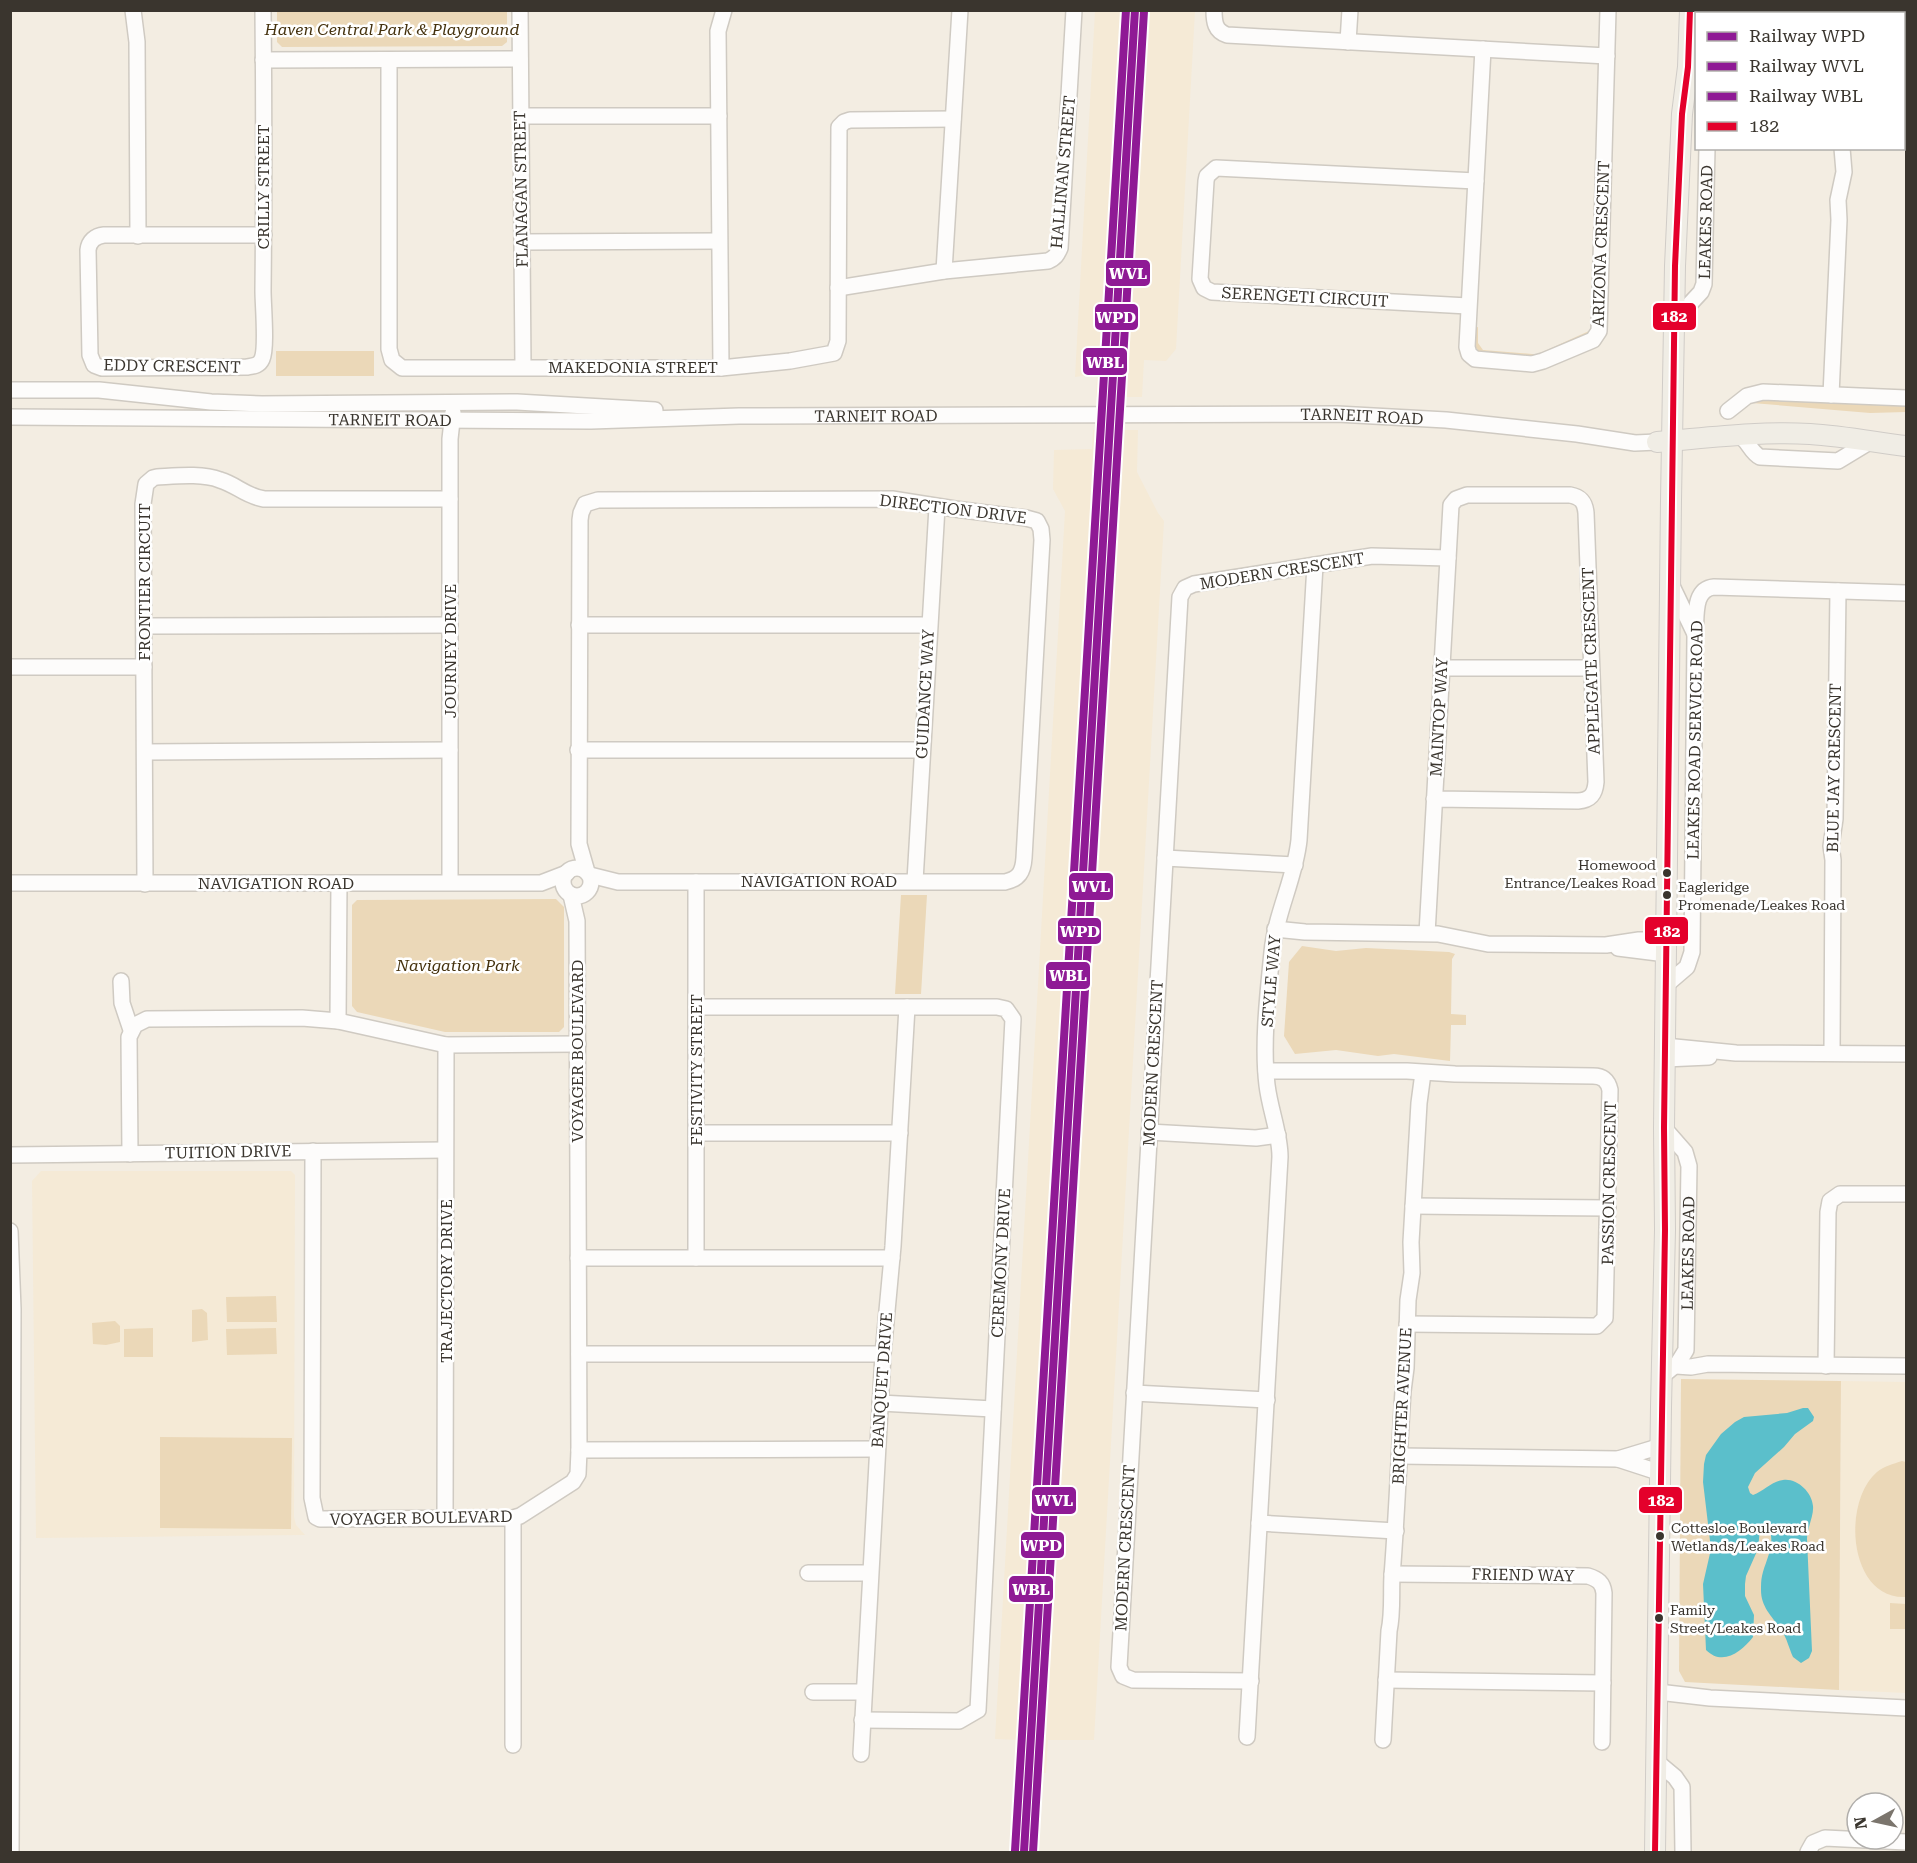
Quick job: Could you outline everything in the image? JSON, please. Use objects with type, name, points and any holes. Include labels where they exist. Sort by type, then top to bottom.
[{"type":"main road","name":"LEAKES ROAD","points":[[1655,1852],[1661,1446],[1668,1371],[1664,1128],[1670,583],[1664,442],[1674,321],[1682,114],[1688,67],[1689,16]]},
{"type":"main road","name":"TARNEIT ROAD","points":[[1664,442],[1738,435],[1807,434],[1871,441],[1904,450]]},
{"type":"street","points":[[133,10],[137,42],[138,236]]},
{"type":"street","name":"CRILLY STREET","points":[[260,363],[264,349],[263,10]]},
{"type":"street","name":"FLANAGAN STREET","points":[[520,10],[523,367]]},
{"type":"street","points":[[712,10],[718,31],[721,368]]},
{"type":"street","points":[[718,31],[724,10]]},
{"type":"street","points":[[944,271],[960,10]]},
{"type":"street","name":"HALLINAN STREET","points":[[838,288],[944,271],[1048,261],[1057,254],[1060,248],[1074,10]]},
{"type":"street","points":[[1214,10],[1215,25],[1224,34],[1607,56],[1608,10]]},
{"type":"street","points":[[1348,42],[1350,10]]},
{"type":"street","points":[[1468,306],[1483,49]]},
{"type":"street","name":"ARIZONA CRESCENT","points":[[1468,306],[1466,343],[1472,357],[1480,360],[1532,364],[1544,362],[1593,340],[1598,335],[1607,56]]},
{"type":"street","points":[[263,60],[520,59]]},
{"type":"street","name":"MAKEDONIA STREET","points":[[389,60],[389,349],[392,360],[402,368],[721,368],[834,353],[838,342],[839,127],[843,122],[850,120],[953,119]]},
{"type":"street","points":[[521,116],[719,116]]},
{"type":"street","name":"LEAKES ROAD","points":[[1674,321],[1701,292],[1704,284],[1707,150]]},
{"type":"street","points":[[1831,394],[1839,220],[1837,207],[1843,178],[1842,150]]},
{"type":"street","name":"SERENGETI CIRCUIT","points":[[1468,306],[1208,291],[1202,284],[1201,268],[1206,181],[1211,171],[1216,168],[1476,181]]},
{"type":"street","name":"EDDY CRESCENT","points":[[260,363],[247,367],[102,368],[94,365],[90,356],[89,244],[100,236],[264,235]]},
{"type":"street","points":[[522,242],[719,242]]},
{"type":"street","points":[[10,390],[99,390],[211,402],[314,404],[517,402],[702,412],[723,416]]},
{"type":"street","points":[[1728,411],[1747,396],[1756,393],[1906,398]]},
{"type":"street","points":[[451,419],[453,411],[471,403]]},
{"type":"street","points":[[314,404],[366,409],[441,408],[447,411],[451,419]]},
{"type":"street","name":"TARNEIT ROAD","points":[[10,417],[591,421],[723,416],[1337,414],[1446,420],[1577,434],[1635,443],[1664,442]]},
{"type":"street","name":"JOURNEY DRIVE","points":[[450,882],[451,419]]},
{"type":"street","points":[[1738,435],[1744,438],[1751,450],[1760,457],[1833,461],[1846,458],[1871,441]]},
{"type":"street","name":"FRONTIER CIRCUIT","points":[[146,884],[143,495],[146,484],[153,478],[214,478],[246,495],[271,500],[450,500]]},
{"type":"street","name":"APPLEGATE CRESCENT","points":[[1434,799],[1578,801],[1590,798],[1595,790],[1596,782],[1586,513],[1583,501],[1574,496],[1467,495],[1453,502]]},
{"type":"street","name":"DIRECTION DRIVE","points":[[579,625],[580,513],[585,504],[598,500],[892,499],[937,507],[1031,518],[1037,521],[1041,529],[1023,864],[1019,875]]},
{"type":"street","name":"MAINTOP WAY","points":[[1427,933],[1441,668],[1453,502]]},
{"type":"street","name":"GUIDANCE WAY","points":[[915,881],[937,507]]},
{"type":"street","name":"MODERN CRESCENT","points":[[1251,1681],[1133,1680],[1123,1676],[1118,1663],[1181,594],[1185,588],[1194,585],[1372,556],[1448,558]]},
{"type":"street","name":"STYLE WAY","points":[[1247,1737],[1280,1169],[1278,1135],[1268,1094],[1266,1071],[1271,963],[1275,929],[1295,865],[1299,840],[1315,565]]},
{"type":"street","name":"LEAKES ROAD","points":[[1670,583],[1695,634]]},
{"type":"street","name":"LEAKES ROAD SERVICE ROAD","points":[[1666,985],[1687,967],[1692,952],[1695,634],[1701,593],[1709,587],[1838,591]]},
{"type":"street","points":[[1838,591],[1906,593]]},
{"type":"street","name":"BLUE JAY CRESCENT","points":[[1832,1053],[1832,846],[1835,819],[1838,591]]},
{"type":"street","points":[[144,626],[450,625]]},
{"type":"street","points":[[579,844],[563,883],[569,894],[582,896],[589,891],[592,881],[579,844],[579,625],[929,625]]},
{"type":"street","points":[[10,666],[144,667]]},
{"type":"street","points":[[1441,668],[1591,668]]},
{"type":"street","points":[[145,752],[450,750]]},
{"type":"street","points":[[578,750],[922,750]]},
{"type":"street","points":[[1165,858],[1295,865]]},
{"type":"street","points":[[568,871],[580,868],[588,873]]},
{"type":"street","name":"NAVIGATION ROAD","points":[[541,883],[568,871]]},
{"type":"street","name":"NAVIGATION ROAD","points":[[588,873],[618,882],[1005,882],[1019,875]]},
{"type":"street","name":"NAVIGATION ROAD","points":[[589,891],[618,882]]},
{"type":"street","name":"FESTIVITY STREET","points":[[696,882],[696,1258]]},
{"type":"street","name":"NAVIGATION ROAD","points":[[10,883],[541,883],[569,894]]},
{"type":"street","points":[[338,1021],[339,883]]},
{"type":"street","name":"VOYAGER BOULEVARD","points":[[577,921],[589,891]]},
{"type":"street","name":"VOYAGER BOULEVARD","points":[[313,1151],[313,1511],[316,1517],[320,1519],[513,1518],[520,1516],[573,1482],[578,1474],[579,1450],[578,1044],[577,921],[569,894]]},
{"type":"street","points":[[1275,929],[1305,932],[1427,933],[1450,935],[1488,944],[1606,945],[1642,952],[1666,947]]},
{"type":"street","points":[[121,981],[122,1003],[131,1030]]},
{"type":"street","name":"CEREMONY DRIVE","points":[[696,1007],[997,1007],[1006,1010],[1013,1019],[978,1710],[959,1721],[862,1720]]},
{"type":"street","name":"BANQUET DRIVE","points":[[861,1754],[877,1449],[892,1258],[907,1007]]},
{"type":"street","points":[[130,1154],[129,1037],[135,1024],[147,1019],[302,1018],[338,1021],[446,1045],[578,1044]]},
{"type":"street","name":"TRAJECTORY DRIVE","points":[[445,1518],[446,1045]]},
{"type":"street","points":[[1665,1052],[1704,1058],[1736,1053],[1906,1054]]},
{"type":"street","name":"PASSION CRESCENT","points":[[1266,1071],[1593,1076],[1604,1079],[1610,1090],[1607,1312],[1605,1318],[1597,1326],[1407,1324]]},
{"type":"street","name":"BRIGHTER AVENUE","points":[[1383,1740],[1407,1324],[1412,1273],[1413,1206],[1423,1072]]},
{"type":"street","name":"LEAKES ROAD","points":[[1664,1128],[1685,1152],[1689,1166],[1687,1344],[1683,1358],[1668,1371]]},
{"type":"street","points":[[1149,1132],[1256,1138],[1278,1135]]},
{"type":"street","points":[[697,1133],[900,1133]]},
{"type":"street","name":"TUITION DRIVE","points":[[10,1155],[445,1149]]},
{"type":"street","points":[[1826,1366],[1830,1201],[1840,1194],[1906,1194]]},
{"type":"street","points":[[1413,1206],[1608,1208]]},
{"type":"street","points":[[10,1231],[12,1309],[11,1852]]},
{"type":"street","points":[[578,1258],[892,1258]]},
{"type":"street","points":[[1687,1344],[1692,1355],[1708,1364]]},
{"type":"street","points":[[579,1354],[883,1354]]},
{"type":"street","points":[[1668,1371],[1708,1364],[1906,1366]]},
{"type":"street","points":[[1134,1393],[1267,1400]]},
{"type":"street","points":[[880,1403],[993,1410]]},
{"type":"street","points":[[1618,1459],[1661,1446]]},
{"type":"street","points":[[579,1450],[877,1449]]},
{"type":"street","points":[[1399,1456],[1618,1459],[1661,1473]]},
{"type":"street","points":[[513,1518],[520,1574],[520,1692],[513,1745]]},
{"type":"street","points":[[1259,1522],[1396,1531]]},
{"type":"street","points":[[808,1573],[870,1573]]},
{"type":"street","name":"FRIEND WAY","points":[[1392,1574],[1593,1577],[1601,1583],[1604,1593],[1602,1742]]},
{"type":"street","points":[[1386,1680],[1603,1683]]},
{"type":"street","points":[[813,1692],[863,1692]]},
{"type":"street","points":[[1658,1697],[1683,1702],[1710,1698],[1906,1708]]},
{"type":"street","points":[[1658,1762],[1676,1777],[1682,1787],[1683,1852]]},
{"type":"street","points":[[1808,1852],[1813,1843],[1826,1838],[1906,1842]]},
{"type":"shaded area","points":[[1095,11],[1195,11],[1176,349],[1166,361],[1144,360],[1142,397],[1096,397],[1097,374],[1075,377]]},
{"type":"shaded area","points":[[1093,430],[1138,430],[1137,472],[1164,521],[1094,1740],[1048,1740],[1046,1773],[1038,1773],[1034,1852],[1021,1852],[1025,1772],[1019,1771],[1021,1740],[995,1739],[1065,511],[1053,489],[1054,450],[1092,449]]},
{"type":"shaded area","points":[[41,1171],[291,1171],[295,1175],[294,1517],[296,1525],[305,1535],[36,1538],[32,1181]]},
{"type":"shaded area","points":[[1841,1381],[1906,1382],[1906,1693],[1839,1690]]},
{"type":"green space","name":"Haven Central Park & Playground","points":[[277,11],[507,11],[507,42],[502,46],[282,47],[277,42]]},
{"type":"green space","points":[[1478,327],[1478,343],[1483,350],[1532,354],[1538,354],[1589,331],[1591,333],[1538,358],[1480,353],[1474,345],[1474,328]]},
{"type":"green space","points":[[276,351],[374,351],[374,376],[276,376]]},
{"type":"green space","points":[[1757,397],[1906,403],[1906,412],[1870,413],[1752,403],[1751,401]]},
{"type":"green space","points":[[901,895],[927,895],[921,994],[895,994]]},
{"type":"green space","name":"Navigation Park","points":[[556,899],[564,907],[564,1027],[559,1032],[445,1032],[357,1012],[352,1006],[352,905],[357,900]]},
{"type":"green space","points":[[1302,946],[1336,951],[1366,948],[1455,954],[1452,959],[1451,1014],[1466,1015],[1466,1025],[1451,1025],[1450,1061],[1394,1054],[1378,1056],[1336,1050],[1295,1054],[1284,1036],[1289,962]]},
{"type":"green space","points":[[276,1296],[277,1322],[227,1322],[226,1297]]},
{"type":"green space","points":[[202,1309],[207,1313],[208,1340],[192,1342],[192,1310]]},
{"type":"green space","points":[[115,1321],[120,1326],[120,1342],[106,1345],[93,1344],[92,1323]]},
{"type":"green space","points":[[153,1328],[153,1357],[124,1357],[124,1329]]},
{"type":"green space","points":[[276,1328],[277,1354],[227,1355],[226,1329]]},
{"type":"green space","points":[[1681,1379],[1841,1381],[1839,1690],[1685,1682],[1679,1671]]},
{"type":"green space","points":[[160,1437],[292,1438],[291,1529],[160,1528]]},
{"type":"green space","points":[[1902,1461],[1906,1462],[1906,1597],[1887,1594],[1872,1583],[1862,1567],[1855,1526],[1858,1505],[1866,1486],[1877,1472]]},
{"type":"green space","points":[[1890,1603],[1906,1604],[1906,1629],[1890,1629]]},
{"type":"water","points":[[1808,1408],[1814,1417],[1813,1421],[1795,1434],[1755,1473],[1748,1487],[1753,1495],[1775,1482],[1793,1481],[1807,1491],[1812,1501],[1813,1510],[1807,1539],[1812,1651],[1809,1658],[1801,1663],[1793,1657],[1784,1634],[1763,1602],[1761,1579],[1770,1551],[1771,1538],[1767,1526],[1763,1526],[1760,1529],[1758,1549],[1746,1576],[1745,1584],[1745,1596],[1754,1615],[1753,1637],[1732,1655],[1719,1657],[1712,1655],[1706,1650],[1703,1584],[1711,1549],[1703,1482],[1706,1455],[1721,1434],[1744,1417],[1787,1413]]},
{"type":"rail line","name":"WBL","points":[[1015,1851],[1126,10]]},
{"type":"rail line","name":"WPD","points":[[1024,1852],[1135,10]]},
{"type":"rail line","name":"WVL","points":[[1033,1852],[1144,11]]},
{"type":"transit line","name":"182","points":[[1655,1852],[1665,1230],[1664,1128],[1675,266],[1682,114],[1688,67],[1690,10]]},
{"type":"place","name":"Homewood Entrance/Leakes Road","points":[[1667,873]]},
{"type":"place","name":"Eagleridge Promenade/Leakes Road","points":[[1667,895]]},
{"type":"place","name":"Cottesloe Boulevard Wetlands/Leakes Road","points":[[1660,1536]]},
{"type":"place","name":"Family Street/Leakes Road","points":[[1659,1618]]}]
